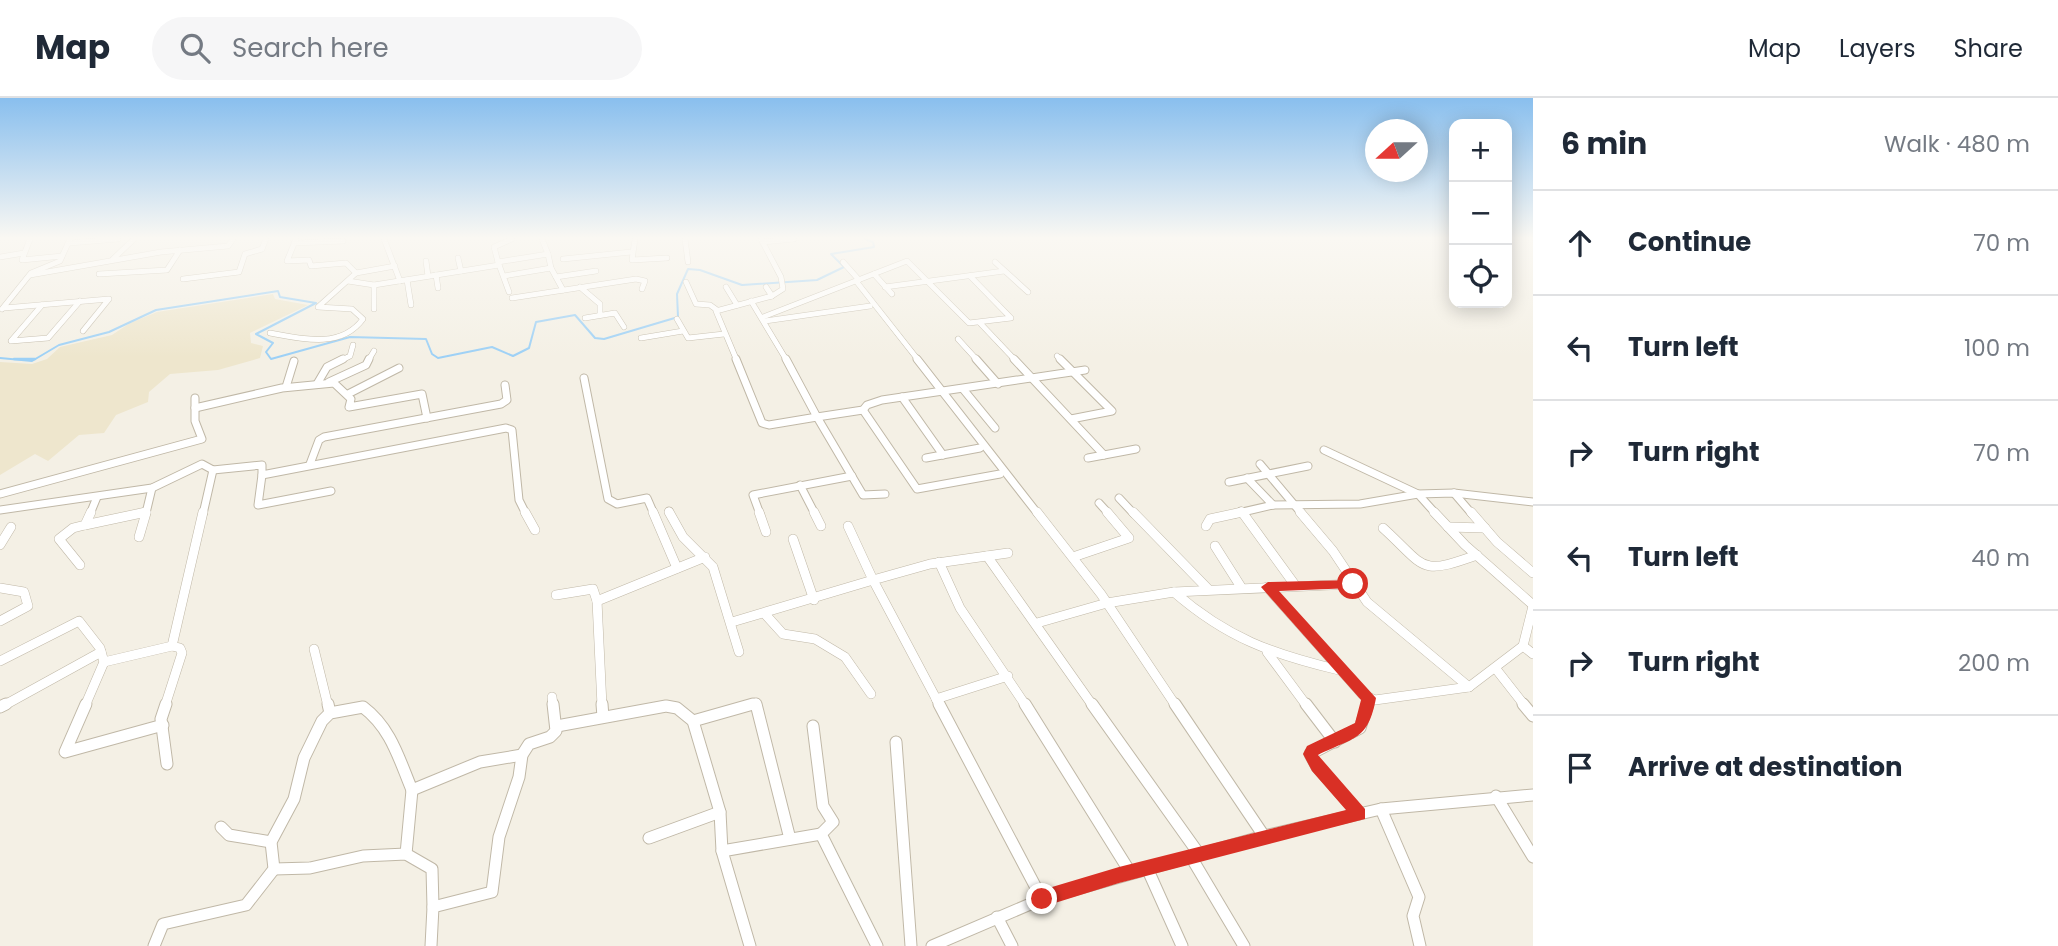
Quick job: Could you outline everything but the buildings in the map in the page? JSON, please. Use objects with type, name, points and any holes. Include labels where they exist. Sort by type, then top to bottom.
[{"type":"street","points":[[2,310],[27,279]]},
{"type":"street","points":[[270,333],[331,338],[354,331],[363,319],[352,309],[318,307],[350,279]]},
{"type":"street","points":[[407,279],[411,305]]},
{"type":"street","points":[[348,281],[374,285],[410,279]]},
{"type":"street","points":[[437,279],[438,288]]},
{"type":"street","points":[[505,279],[510,295],[639,279],[645,281],[642,289]]},
{"type":"street","points":[[557,279],[563,290]]},
{"type":"street","points":[[717,310],[772,296],[782,283],[780,279]]},
{"type":"street","points":[[764,319],[861,279]]},
{"type":"street","points":[[878,279],[892,294]]},
{"type":"street","points":[[927,279],[969,323],[1011,317],[973,279]]},
{"type":"street","points":[[885,286],[949,279]]},
{"type":"street","points":[[1013,279],[1028,292]]},
{"type":"street","points":[[857,280],[1107,603],[1264,836]]},
{"type":"street","points":[[686,282],[696,304],[710,305],[717,310],[724,334],[762,423],[769,425],[863,410],[870,403],[902,397],[1085,370]]},
{"type":"street","points":[[374,285],[374,309]]},
{"type":"street","points":[[580,287],[600,304],[600,314]]},
{"type":"street","points":[[726,287],[737,305]]},
{"type":"street","points":[[766,287],[772,296]]},
{"type":"street","points":[[2,310],[108,299],[83,331]]},
{"type":"street","points":[[42,304],[12,341],[48,338],[80,301]]},
{"type":"street","points":[[751,301],[764,319],[852,476],[866,496],[885,494]]},
{"type":"street","points":[[764,319],[870,306]]},
{"type":"street","points":[[585,317],[617,314],[624,327]]},
{"type":"street","points":[[677,319],[682,331],[690,339],[724,334]]},
{"type":"street","points":[[980,323],[1104,455]]},
{"type":"street","points":[[641,338],[682,331]]},
{"type":"street","points":[[958,339],[998,384]]},
{"type":"street","points":[[317,384],[327,367],[353,353],[353,345]]},
{"type":"street","points":[[327,383],[366,365],[374,351]]},
{"type":"street","points":[[1057,356],[1112,412],[1071,419]]},
{"type":"street","points":[[286,387],[294,360]]},
{"type":"street","points":[[348,394],[398,368]]},
{"type":"street","points":[[584,378],[608,499],[617,504],[648,498],[677,568]]},
{"type":"street","points":[[195,408],[286,387],[327,383],[339,384],[351,399],[349,407],[422,394],[427,418]]},
{"type":"street","points":[[310,464],[319,440],[324,437],[502,404],[508,400],[505,384]]},
{"type":"street","points":[[963,389],[995,428]]},
{"type":"street","points":[[902,397],[943,455]]},
{"type":"street","points":[[0,494],[202,439],[195,421],[195,398]]},
{"type":"street","points":[[863,410],[917,489],[1000,474]]},
{"type":"street","points":[[262,475],[506,428],[512,430],[519,500],[535,530]]},
{"type":"street","points":[[926,457],[980,448]]},
{"type":"street","points":[[1088,458],[1136,449]]},
{"type":"street","points":[[1268,587],[1340,670],[1369,698],[1433,694],[1469,687],[1523,646],[1533,605],[1477,555],[1418,494],[1324,450]]},
{"type":"street","points":[[0,510],[152,488],[202,464],[213,470],[262,465],[258,505],[331,491]]},
{"type":"street","points":[[1260,464],[1333,551],[1353,584],[1381,616],[1469,687]]},
{"type":"street","points":[[1229,482],[1308,466]]},
{"type":"street","points":[[172,646],[213,470]]},
{"type":"street","points":[[766,532],[752,496],[852,476]]},
{"type":"street","points":[[1247,478],[1273,505]]},
{"type":"street","points":[[800,485],[821,526]]},
{"type":"street","points":[[139,537],[152,488]]},
{"type":"street","points":[[1454,493],[1485,528],[1533,573]]},
{"type":"street","points":[[1206,526],[1210,519],[1294,503],[1360,504],[1418,494],[1454,493],[1533,502]]},
{"type":"street","points":[[85,525],[97,496]]},
{"type":"street","points":[[1119,498],[1208,589]]},
{"type":"street","points":[[1073,557],[1129,538],[1099,503]]},
{"type":"street","points":[[670,511],[683,537],[713,566],[739,652]]},
{"type":"street","points":[[1241,512],[1296,585]]},
{"type":"street","points":[[80,565],[59,539],[73,528],[146,513]]},
{"type":"street","points":[[848,526],[873,580],[1042,899]]},
{"type":"street","points":[[0,545],[10,527]]},
{"type":"street","points":[[1448,527],[1485,528]]},
{"type":"street","points":[[1383,528],[1427,568],[1438,569],[1477,555]]},
{"type":"street","points":[[793,539],[814,600]]},
{"type":"street","points":[[1215,546],[1241,587]]},
{"type":"street","points":[[732,622],[939,562],[1008,553]]},
{"type":"street","points":[[987,556],[1037,623],[1195,855],[1244,946]]},
{"type":"street","points":[[597,601],[705,557]]},
{"type":"street","points":[[939,562],[960,608],[1008,676],[1130,872]]},
{"type":"street","points":[[1037,623],[1107,603],[1174,592],[1353,584]]},
{"type":"street","points":[[556,595],[593,589],[597,601],[603,717]]},
{"type":"street","points":[[0,621],[28,606],[24,592],[2,590]]},
{"type":"street","points":[[1174,592],[1217,629],[1266,651],[1340,670]]},
{"type":"street","points":[[765,614],[783,634],[815,639],[845,657],[871,694]]},
{"type":"street","points":[[0,661],[79,621],[102,657]]},
{"type":"street","points":[[0,706],[102,657],[172,646],[180,648],[182,653],[161,719],[167,764]]},
{"type":"street","points":[[1523,646],[1533,654]]},
{"type":"street","points":[[314,649],[330,713]]},
{"type":"street","points":[[1266,651],[1335,742]]},
{"type":"street","points":[[102,657],[65,752],[163,725]]},
{"type":"street","points":[[1496,669],[1533,716]]},
{"type":"street","points":[[936,699],[1008,676]]},
{"type":"street","points":[[433,908],[492,892],[499,837],[519,777],[522,755],[529,744],[553,735],[557,726],[552,697]]},
{"type":"street","points":[[1359,814],[1317,767],[1310,754],[1312,750],[1335,742],[1364,722],[1369,698]]},
{"type":"street","points":[[693,721],[756,704],[790,839]]},
{"type":"street","points":[[557,726],[666,706],[677,708],[693,721],[720,812],[722,851],[750,946]]},
{"type":"street","points":[[153,946],[163,924],[246,905],[274,869],[271,842],[295,799],[304,758],[322,721],[330,713],[363,707],[387,728],[412,790],[407,854]]},
{"type":"street","points":[[722,851],[821,834],[833,822],[823,806],[813,726]]},
{"type":"street","points":[[896,742],[911,946]]},
{"type":"street","points":[[412,790],[480,762],[522,755]]},
{"type":"street","points":[[932,946],[1042,899],[1264,836],[1381,809],[1496,796],[1533,795]]},
{"type":"street","points":[[1496,796],[1533,857]]},
{"type":"street","points":[[1381,809],[1419,897],[1413,916],[1420,946]]},
{"type":"street","points":[[649,838],[720,812]]},
{"type":"street","points":[[221,827],[229,835],[271,842]]},
{"type":"street","points":[[821,834],[877,946]]},
{"type":"street","points":[[274,869],[310,868],[363,856],[407,854],[432,869],[431,946]]},
{"type":"street","points":[[1147,868],[1182,946]]},
{"type":"street","points":[[997,916],[1013,946]]},
{"type":"shaded area","points":[[273,294],[275,299],[308,305],[250,333],[251,343],[263,346],[260,358],[218,370],[170,374],[149,392],[148,402],[116,415],[104,433],[79,435],[48,461],[35,454],[0,475],[0,362],[32,364],[47,359],[60,347],[112,335],[130,323],[157,312]]},
{"type":"waterway","points":[[0,358],[32,361],[59,345],[109,332],[156,310],[278,291],[280,297],[316,303],[256,334],[273,343],[266,352],[271,359],[350,337],[426,339],[432,354],[438,358],[492,347],[513,356],[529,348],[536,322],[575,315],[595,338],[604,339],[678,317],[677,294],[684,279]]},
{"type":"waterway","points":[[724,279],[742,285],[820,279]]},
{"type":"waterway","points":[[14,359],[35,359]]},
{"type":"route","points":[[1042,899],[1264,836],[1359,814],[1317,767],[1310,754],[1312,750],[1335,742],[1360,728],[1364,722],[1369,698],[1340,670],[1268,587],[1353,584]]}]
